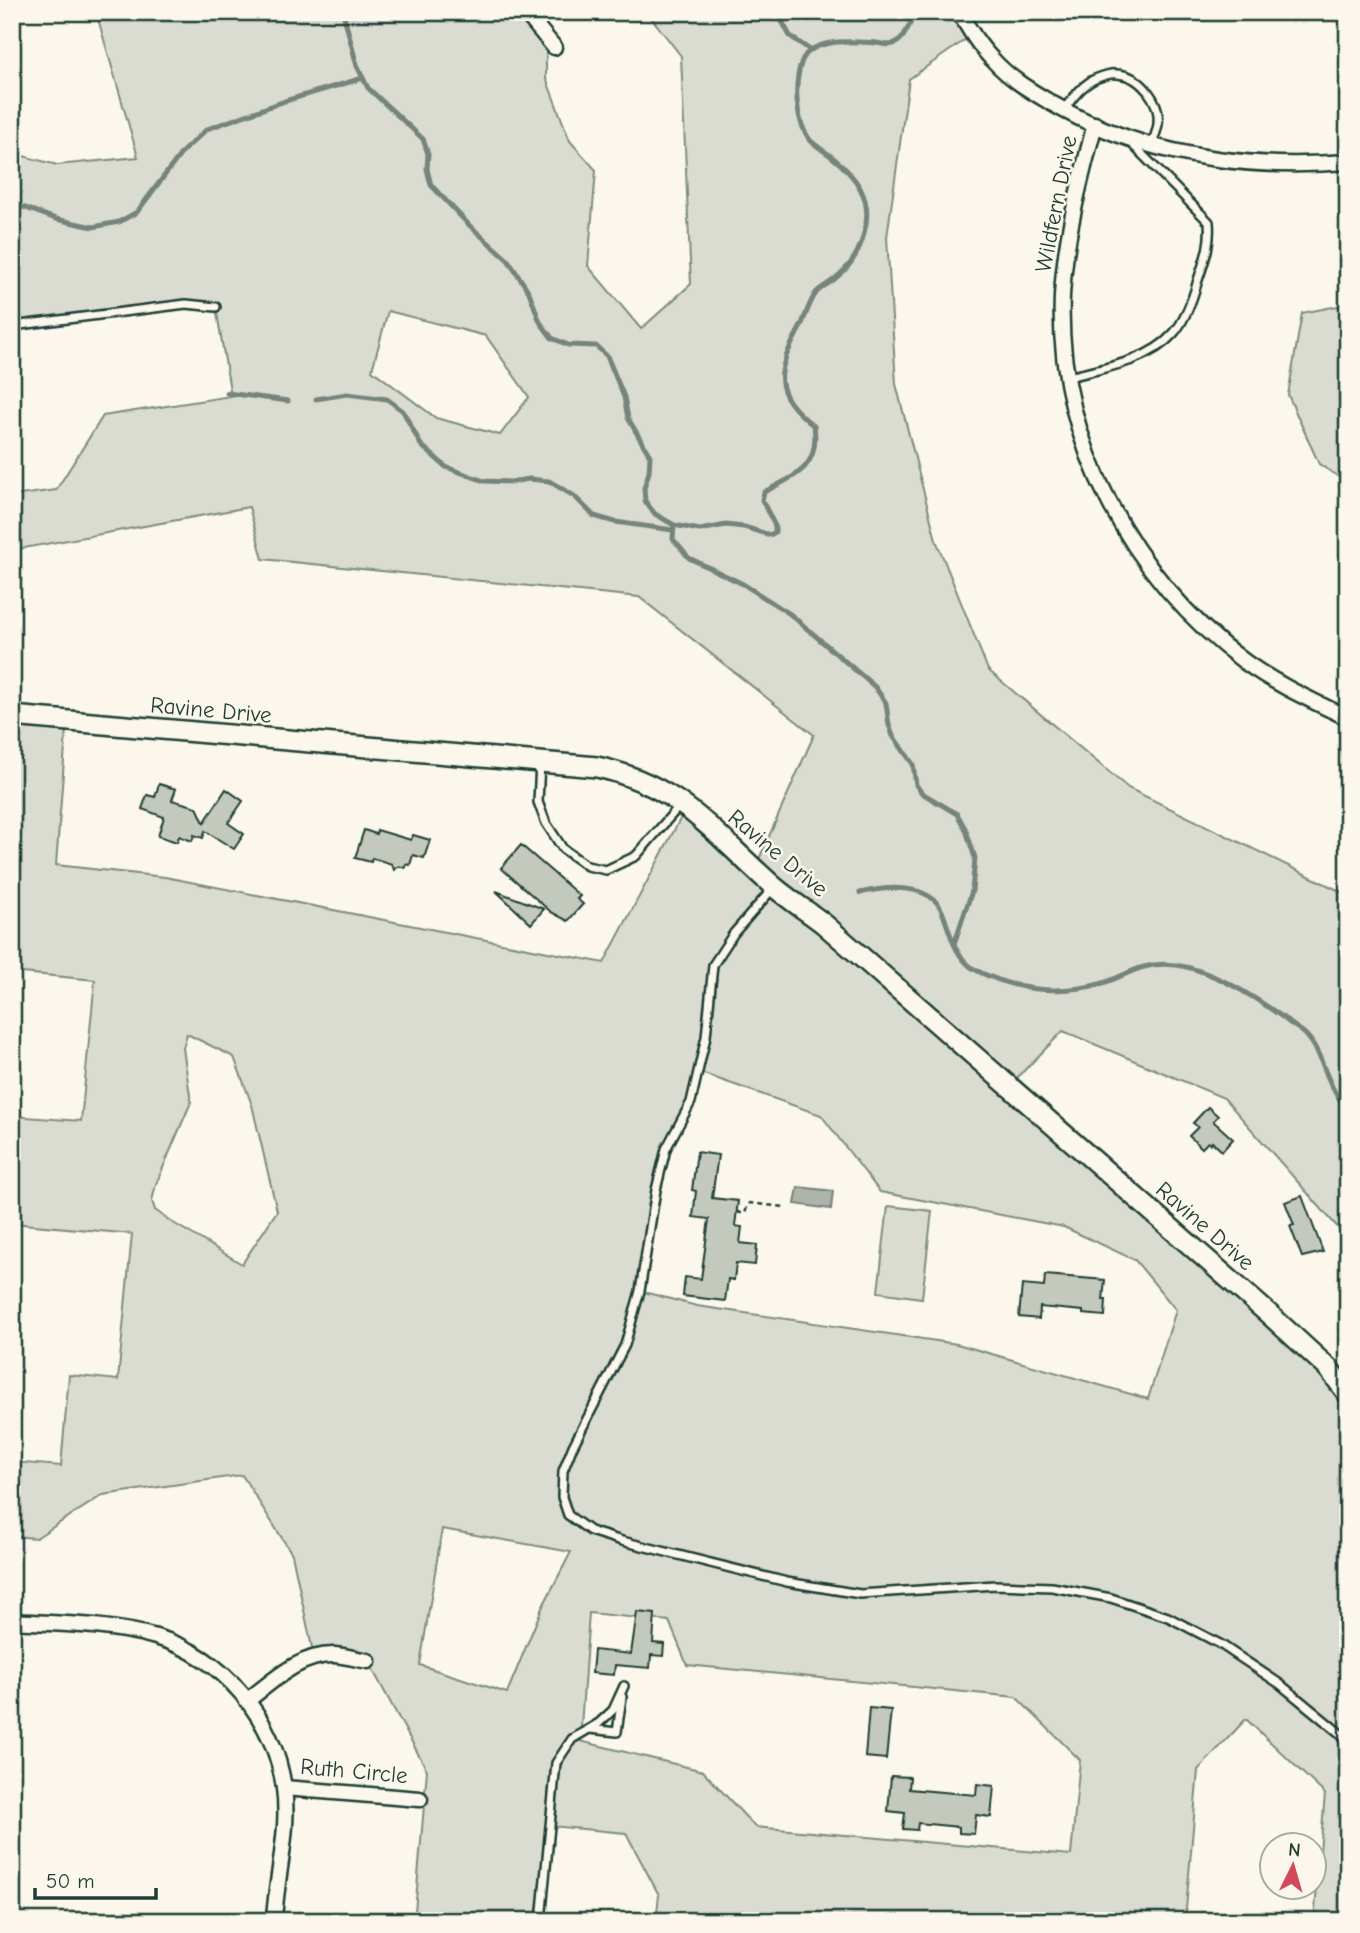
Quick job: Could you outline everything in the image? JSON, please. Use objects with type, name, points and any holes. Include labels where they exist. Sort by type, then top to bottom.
[{"type":"street","points":[[525,12],[554,47]]},
{"type":"street","points":[[959,12],[972,35],[999,66],[1025,87],[1064,110],[1125,137],[1193,156],[1255,164],[1348,162]]},
{"type":"street","name":"Wildfern Drive","points":[[1095,124],[1066,249],[1062,298],[1064,345],[1069,377],[1086,449],[1107,500],[1133,545],[1157,578],[1191,615],[1246,662],[1298,695],[1348,718]]},
{"type":"street","name":"Ravine Drive","points":[[12,716],[597,767],[647,782],[682,803],[774,887],[824,923],[1328,1368],[1348,1394]]},
{"type":"street","points":[[12,1621],[127,1631],[155,1637],[203,1659],[248,1700],[271,1741],[284,1788],[285,1821],[274,1921]]},
{"type":"street","points":[[248,1700],[286,1671],[314,1657],[336,1655],[368,1661]]},
{"type":"street","name":"Ruth Circle","points":[[284,1788],[420,1799]]},
{"type":"lane","points":[[1064,110],[1080,90],[1095,79],[1116,74],[1138,81],[1150,93],[1157,110],[1158,123],[1152,145]]},
{"type":"lane","points":[[1069,377],[1134,360],[1163,343],[1174,333],[1192,299],[1211,239],[1209,222],[1125,137]]},
{"type":"lane","points":[[12,326],[186,304],[216,307]]},
{"type":"lane","points":[[540,762],[538,802],[546,823],[563,849],[587,866],[606,870],[636,856],[682,803]]},
{"type":"lane","points":[[774,887],[734,933],[713,965],[706,1037],[691,1102],[666,1149],[656,1190],[640,1291],[625,1345],[563,1471],[562,1497],[568,1515],[590,1531],[622,1541],[787,1582],[860,1594],[995,1585],[1052,1587],[1111,1598],[1168,1617],[1220,1644],[1280,1684],[1348,1740]]},
{"type":"lane","points":[[541,1921],[556,1763],[572,1739],[613,1710],[624,1686],[617,1732],[589,1728]]},
{"type":"path","points":[[737,1212],[745,1214],[748,1203],[785,1207]]},
{"type":"shaded area","points":[[96,12],[525,12],[546,37],[546,78],[570,141],[596,170],[588,266],[641,329],[691,284],[681,56],[647,12],[959,12],[972,35],[909,79],[887,237],[896,384],[936,540],[988,670],[1128,788],[1348,895],[1348,1239],[1224,1098],[1063,1031],[1009,1086],[1348,1394],[1348,1921],[1314,1921],[1316,1902],[1328,1902],[1328,1832],[1322,1832],[1325,1794],[1246,1719],[1198,1770],[1185,1921],[656,1921],[659,1895],[626,1833],[551,1826],[541,1921],[441,1921],[415,1912],[427,1770],[368,1661],[314,1657],[292,1554],[242,1475],[103,1495],[36,1538],[12,1536],[12,1462],[61,1466],[69,1375],[118,1380],[132,1234],[12,1223],[12,1116],[81,1121],[95,980],[12,972],[12,716],[67,721],[56,865],[165,877],[604,963],[687,806],[755,868],[814,735],[639,597],[263,559],[249,507],[18,549],[12,602],[12,496],[56,490],[103,416],[231,396],[216,307],[186,304],[12,326],[12,153],[57,165],[138,157]],"holes":[[[388,311],[486,336],[529,397],[500,435],[436,418],[372,370]],[[187,1034],[234,1057],[252,1105],[277,1211],[242,1264],[170,1221],[155,1210],[152,1201],[156,1184],[191,1102],[183,1048]],[[698,1072],[821,1115],[880,1192],[1064,1227],[1135,1260],[1176,1310],[1148,1399],[957,1344],[697,1306],[640,1291],[666,1149],[691,1102]],[[442,1529],[571,1552],[542,1608],[507,1693],[420,1665]],[[589,1613],[669,1621],[687,1665],[1016,1697],[1080,1760],[1071,1855],[755,1827],[703,1771],[580,1741]]]},
{"type":"shaded area","points":[[1348,304],[1348,483],[1319,464],[1288,395],[1302,313]]},
{"type":"shaded area","points":[[798,1187],[833,1191],[831,1209],[795,1204]]},
{"type":"shaded area","points":[[888,1206],[932,1211],[922,1298],[878,1292]]},
{"type":"building","points":[[159,784],[176,789],[172,800],[197,807],[204,823],[226,789],[243,801],[228,823],[244,834],[234,849],[205,831],[203,838],[194,835],[192,841],[179,836],[177,842],[158,836],[164,817],[142,809],[147,795],[155,797]]},
{"type":"building","points":[[364,830],[376,834],[377,830],[411,840],[413,835],[430,840],[424,858],[413,855],[410,865],[406,864],[405,868],[399,866],[394,870],[392,864],[372,858],[371,862],[355,858]]},
{"type":"building","points":[[521,845],[580,896],[577,899],[583,904],[568,921],[551,912],[501,868]]},
{"type":"building","points":[[496,891],[544,909],[531,924]]},
{"type":"building","points":[[1208,1107],[1218,1116],[1213,1121],[1233,1139],[1222,1151],[1212,1142],[1202,1148],[1189,1136],[1198,1127],[1193,1123]]},
{"type":"building","points":[[697,1152],[718,1155],[712,1198],[738,1201],[735,1226],[742,1227],[740,1243],[757,1245],[755,1265],[736,1263],[734,1280],[728,1279],[725,1301],[683,1296],[685,1277],[701,1279],[709,1219],[693,1217],[696,1191],[692,1190]]},
{"type":"building","points":[[1302,1196],[1323,1252],[1302,1257],[1290,1226],[1294,1225],[1285,1202]]},
{"type":"building","points":[[1045,1275],[1105,1280],[1105,1316],[1040,1307],[1039,1319],[1019,1317],[1022,1285],[1044,1287]]},
{"type":"building","points":[[637,1612],[655,1614],[653,1643],[664,1644],[663,1656],[651,1655],[650,1668],[615,1665],[614,1675],[592,1673],[594,1650],[631,1654]]},
{"type":"building","points":[[869,1708],[891,1710],[886,1759],[865,1757]]},
{"type":"building","points":[[891,1776],[910,1777],[909,1789],[976,1795],[977,1784],[994,1786],[991,1817],[976,1815],[974,1834],[959,1833],[959,1827],[918,1823],[917,1830],[903,1829],[905,1813],[888,1811]]},
{"type":"waterway","points":[[343,12],[357,66],[368,88],[423,139],[428,154],[427,169],[431,185],[469,225],[508,260],[529,292],[540,322],[552,338],[568,345],[596,346],[607,356],[624,397],[628,418],[650,456],[644,488],[645,501],[655,514],[674,525],[673,539],[689,558],[743,584],[790,614],[875,687],[886,703],[893,736],[913,764],[916,785],[922,793],[957,814],[966,830],[975,858],[972,891],[954,944]]},
{"type":"waterway","points":[[777,12],[790,36],[810,50]]},
{"type":"waterway","points":[[674,525],[700,530],[726,525],[770,535],[775,532],[775,526],[762,500],[764,492],[796,474],[810,460],[815,440],[814,426],[800,414],[784,391],[783,369],[786,356],[816,293],[851,263],[864,233],[867,209],[861,189],[855,180],[810,140],[805,132],[797,103],[801,63],[806,54],[823,45],[846,42],[890,45],[898,42],[919,12]]},
{"type":"waterway","points":[[12,203],[56,219],[93,227],[119,222],[137,212],[183,151],[207,129],[285,101],[363,78]]},
{"type":"waterway","points":[[227,393],[288,401]]},
{"type":"waterway","points":[[316,399],[347,394],[387,399],[403,411],[421,445],[446,467],[484,481],[549,481],[574,496],[594,516],[615,522],[673,530]]},
{"type":"waterway","points":[[860,893],[894,888],[927,895],[942,911],[953,941],[965,961],[980,972],[1015,985],[1047,990],[1079,988],[1106,982],[1144,967],[1162,964],[1180,966],[1219,978],[1255,998],[1306,1035],[1315,1048],[1336,1094],[1348,1109]]}]
